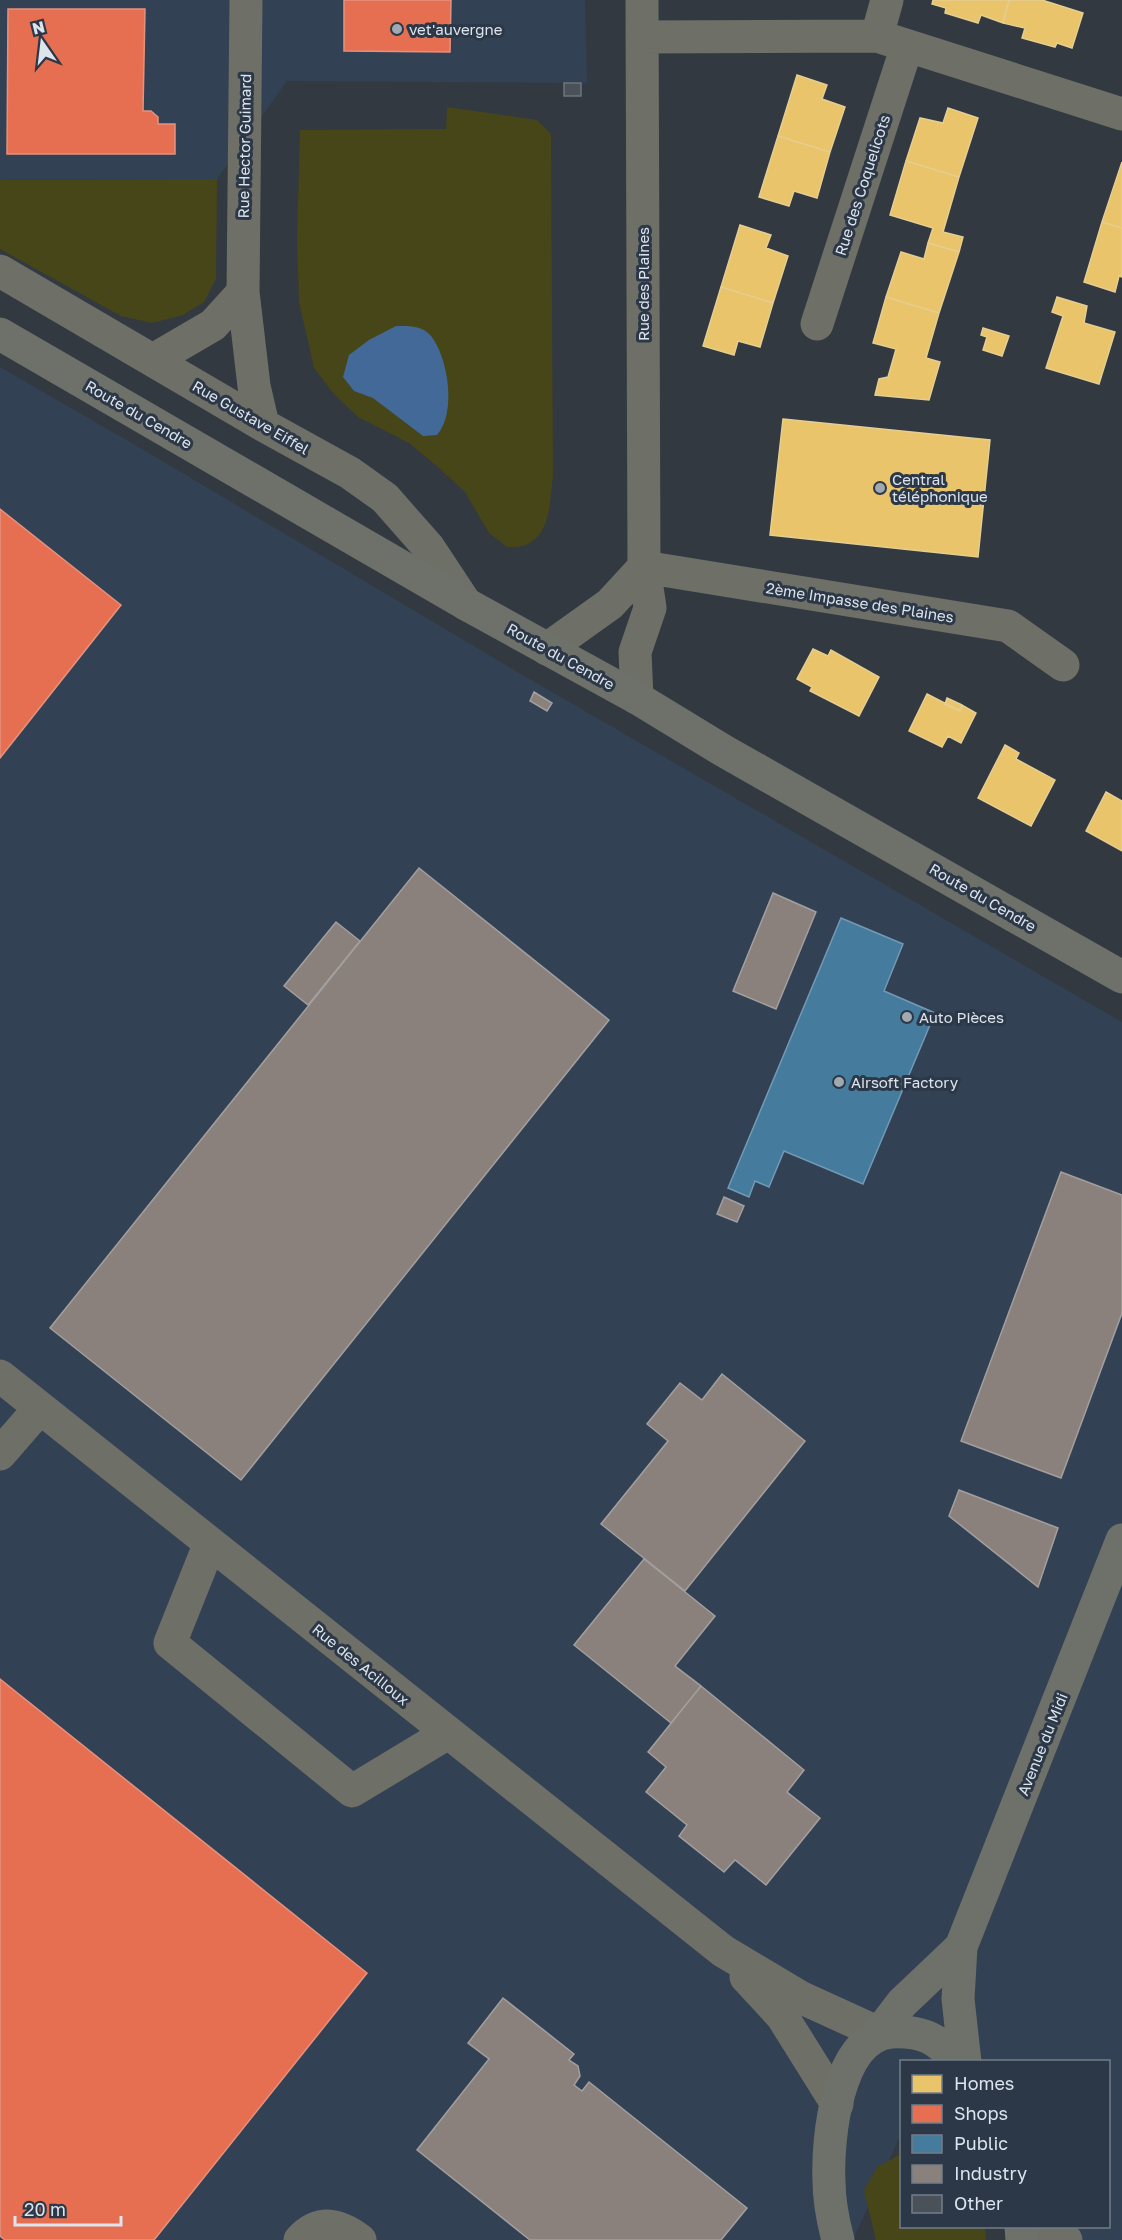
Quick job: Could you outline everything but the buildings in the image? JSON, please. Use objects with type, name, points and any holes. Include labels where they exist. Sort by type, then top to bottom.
[{"type":"main road","name":"Route du Cendre","points":[[0,334],[466,604],[637,698],[724,751],[1122,977]]},
{"type":"main road","name":"Avenue du Midi","points":[[965,2060],[958,1999],[961,1947],[1122,1540]]},
{"type":"main road","name":"Avenue du Midi","points":[[833,2232],[828,2182],[829,2146],[837,2104],[852,2060],[864,2043],[879,2033],[902,2003],[961,1947]]},
{"type":"main road","points":[[879,2033],[905,2031],[934,2040],[959,2060]]},
{"type":"street","name":"Rue Hector Guimard","points":[[246,0],[243,292],[254,386],[263,425]]},
{"type":"street","name":"Rue des Plaines","points":[[637,698],[635,652],[650,608],[644,567],[642,0]]},
{"type":"street","name":"Rue des Coquelicots","points":[[817,324],[892,41],[887,0]]},
{"type":"street","points":[[642,37],[892,41],[1122,114]]},
{"type":"street","name":"Rue Gustave Eiffel","points":[[0,271],[263,425],[350,473],[385,498],[429,548],[466,604]]},
{"type":"street","points":[[153,360],[213,325],[243,292]]},
{"type":"street","points":[[547,649],[610,604],[644,567]]},
{"type":"street","name":"2ème Impasse des Plaines","points":[[644,567],[1008,626],[1063,665]]},
{"type":"street","name":"Rue des Acilloux","points":[[0,1376],[723,1951],[800,1997],[879,2033]]},
{"type":"street","points":[[0,1454],[40,1408]]},
{"type":"street","points":[[210,1543],[170,1643],[352,1791],[448,1733]]},
{"type":"street","name":"Rue des Acilloux","points":[[723,1951],[782,2016],[837,2104]]},
{"type":"street","points":[[300,2240],[309,2230],[330,2225],[350,2232],[360,2240]]},
{"type":"street","points":[[1049,2228],[1066,2240]]},
{"type":"shaded area","points":[[0,0],[585,0],[587,83],[287,81],[217,179],[0,180]]},
{"type":"shaded area","points":[[447,107],[537,120],[551,134],[553,476],[545,525],[534,540],[522,546],[507,547],[489,533],[465,492],[438,467],[409,443],[358,417],[333,393],[314,368],[299,302],[297,239],[300,130],[446,129]]},
{"type":"shaded area","points":[[217,179],[216,279],[204,302],[183,315],[152,323],[121,316],[0,249],[0,180]]},
{"type":"shaded area","points":[[0,367],[514,670],[1122,1022],[1122,2240],[1045,2240],[1028,2228],[1110,2228],[1110,2060],[900,2060],[900,2136],[853,2240],[0,2240]]},
{"type":"shaded area","points":[[900,2155],[900,2228],[985,2228],[986,2240],[876,2240],[864,2191],[877,2167]]},
{"type":"water","points":[[396,326],[415,327],[427,332],[437,345],[442,357],[448,385],[448,400],[447,413],[437,435],[423,436],[373,398],[354,391],[343,377],[349,355],[369,340]]},
{"type":"place","name":"vet'auvergne","points":[[397,29]]},
{"type":"place","name":"Central téléphonique","points":[[880,488]]},
{"type":"place","name":"Auto Pièces","points":[[907,1017]]},
{"type":"place","name":"Airsoft Factory","points":[[839,1082]]}]
